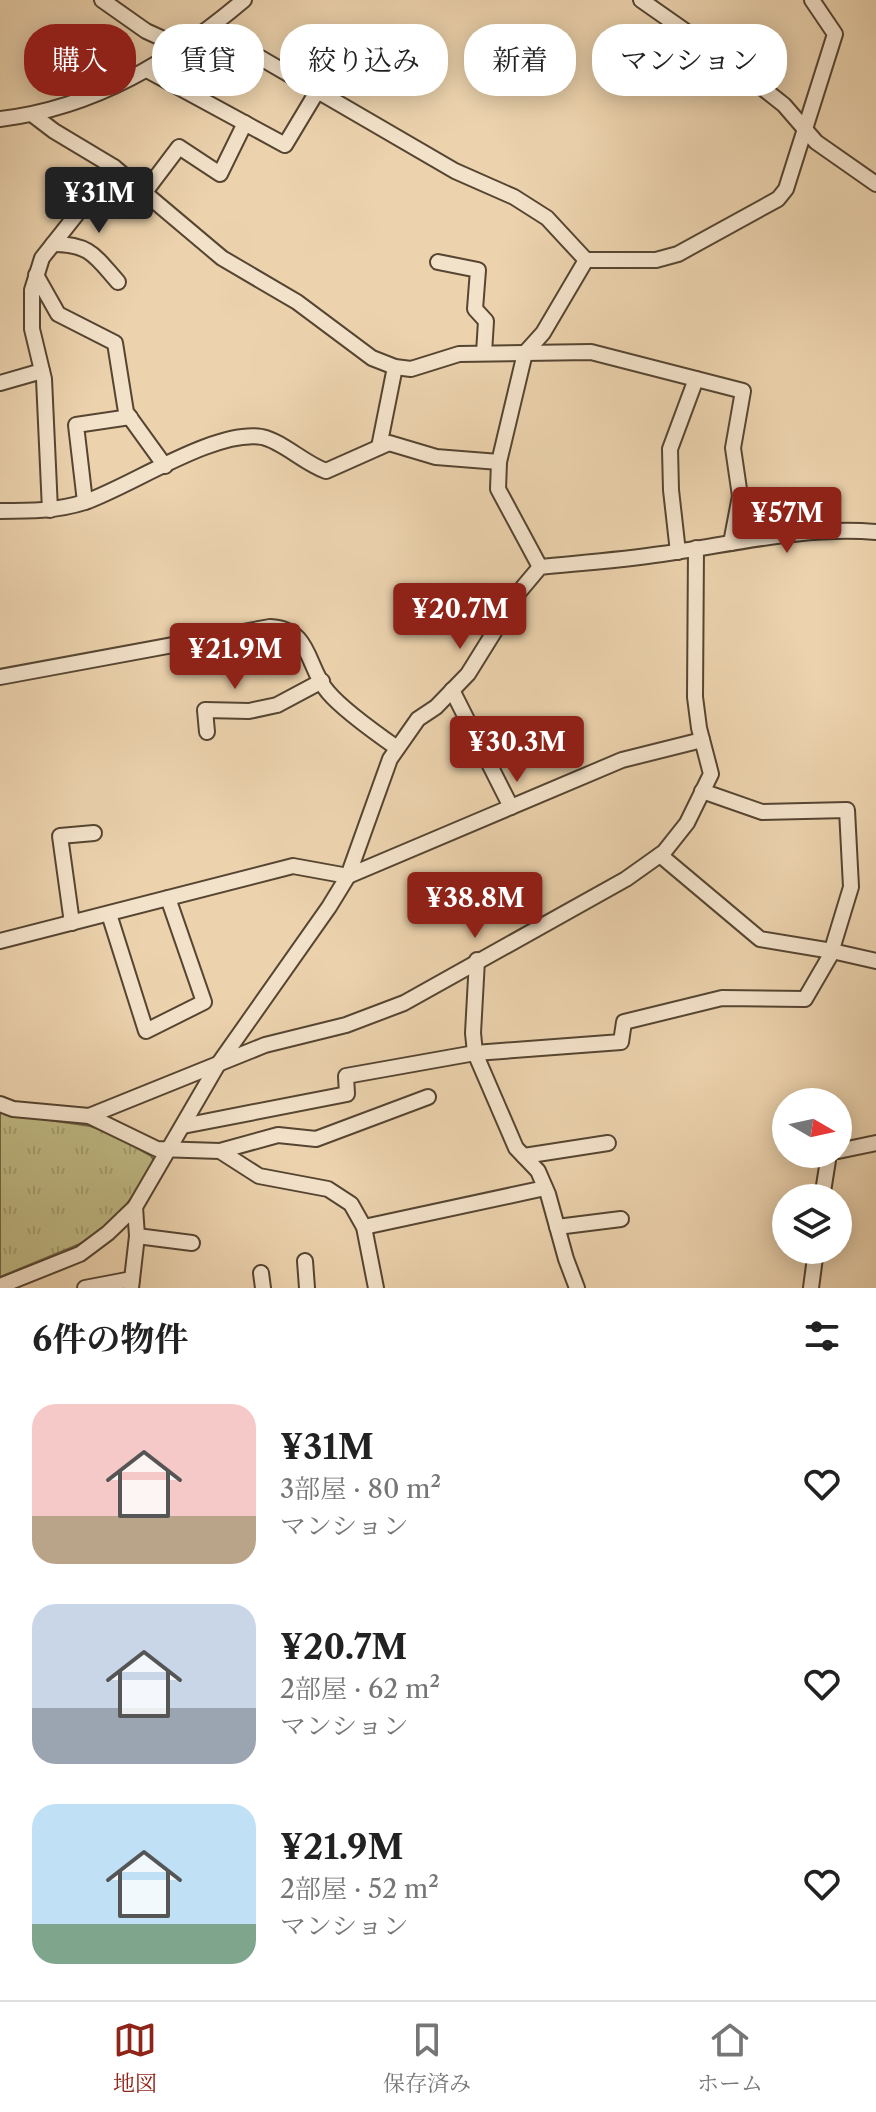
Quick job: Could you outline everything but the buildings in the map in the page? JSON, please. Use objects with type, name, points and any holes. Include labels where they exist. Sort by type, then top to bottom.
[{"type":"street","points":[[102,0],[152,34]]},
{"type":"street","points":[[216,24],[244,0]]},
{"type":"street","points":[[641,0],[731,63],[784,105],[816,142],[876,184]]},
{"type":"street","points":[[328,96],[455,171],[514,197],[547,218],[586,260],[656,260],[678,254],[778,199],[786,189],[835,34],[812,0]]},
{"type":"street","points":[[0,119],[33,115],[69,104],[152,67]]},
{"type":"street","points":[[147,70],[285,145],[314,96]]},
{"type":"street","points":[[33,115],[114,167],[222,258],[297,302],[372,358],[395,367],[411,369],[459,354],[591,352],[743,391],[733,448],[740,496],[731,543]]},
{"type":"street","points":[[145,192],[179,147],[220,174],[245,123]]},
{"type":"street","points":[[50,510],[42,371],[32,329],[32,290],[42,258],[114,167]]},
{"type":"street","points":[[53,244],[75,244],[92,253],[118,282]]},
{"type":"street","points":[[540,567],[498,489],[499,462],[525,353],[543,333],[586,260]]},
{"type":"street","points":[[438,262],[478,270],[475,309],[486,321],[484,353]]},
{"type":"street","points":[[36,275],[58,314],[115,343],[126,412],[165,466]]},
{"type":"street","points":[[379,447],[395,367]]},
{"type":"street","points":[[0,383],[42,371]]},
{"type":"street","points":[[678,552],[670,449],[696,379]]},
{"type":"street","points":[[85,502],[76,425],[130,417]]},
{"type":"street","points":[[0,511],[50,510],[85,502],[225,441],[250,437],[265,438],[311,466],[326,471],[389,443],[436,457],[499,462]]},
{"type":"street","points":[[0,1286],[80,1254],[135,1207],[217,1066],[348,876],[360,847],[371,805],[397,748],[418,719],[436,707],[468,674],[519,592],[540,567],[678,552],[841,529],[876,532]]},
{"type":"street","points":[[89,1116],[265,1045],[346,1025],[404,1003],[626,879],[660,855],[687,823],[711,774],[695,697],[696,548]]},
{"type":"street","points":[[0,677],[282,627],[294,632],[301,641],[328,692],[397,748]]},
{"type":"street","points":[[207,732],[205,710],[249,711],[277,705],[322,681]]},
{"type":"street","points":[[452,690],[511,807]]},
{"type":"street","points":[[0,941],[293,866],[348,876],[622,760],[702,740]]},
{"type":"street","points":[[183,1126],[347,1094],[346,1076],[475,1053],[621,1042],[624,1022],[722,998],[805,999],[832,951],[851,887],[847,810],[762,812],[702,791]]},
{"type":"street","points":[[72,923],[60,836],[94,833]]},
{"type":"street","points":[[660,855],[760,939],[876,961]]},
{"type":"street","points":[[109,914],[146,1031],[204,1002],[168,898]]},
{"type":"street","points":[[477,960],[473,1033],[475,1053],[516,1148],[538,1171],[577,1288]]},
{"type":"street","points":[[0,1104],[13,1109],[89,1116],[157,1149],[220,1151],[278,1135],[316,1139],[428,1097]]},
{"type":"street","points":[[524,1156],[608,1143]]},
{"type":"street","points":[[852,1148],[876,1143]]},
{"type":"street","points":[[220,1151],[259,1176],[328,1189],[351,1204],[364,1227],[376,1288]]},
{"type":"street","points":[[364,1227],[545,1188]]},
{"type":"street","points":[[85,1288],[132,1284],[137,1236],[135,1207]]},
{"type":"street","points":[[557,1227],[621,1219]]},
{"type":"street","points":[[137,1236],[192,1243]]},
{"type":"street","points":[[305,1261],[307,1288]]},
{"type":"street","points":[[811,1288],[814,1264]]},
{"type":"green space","points":[[0,1110],[7,1114],[90,1126],[110,1133],[151,1156],[155,1162],[115,1222],[92,1239],[0,1277]]}]
